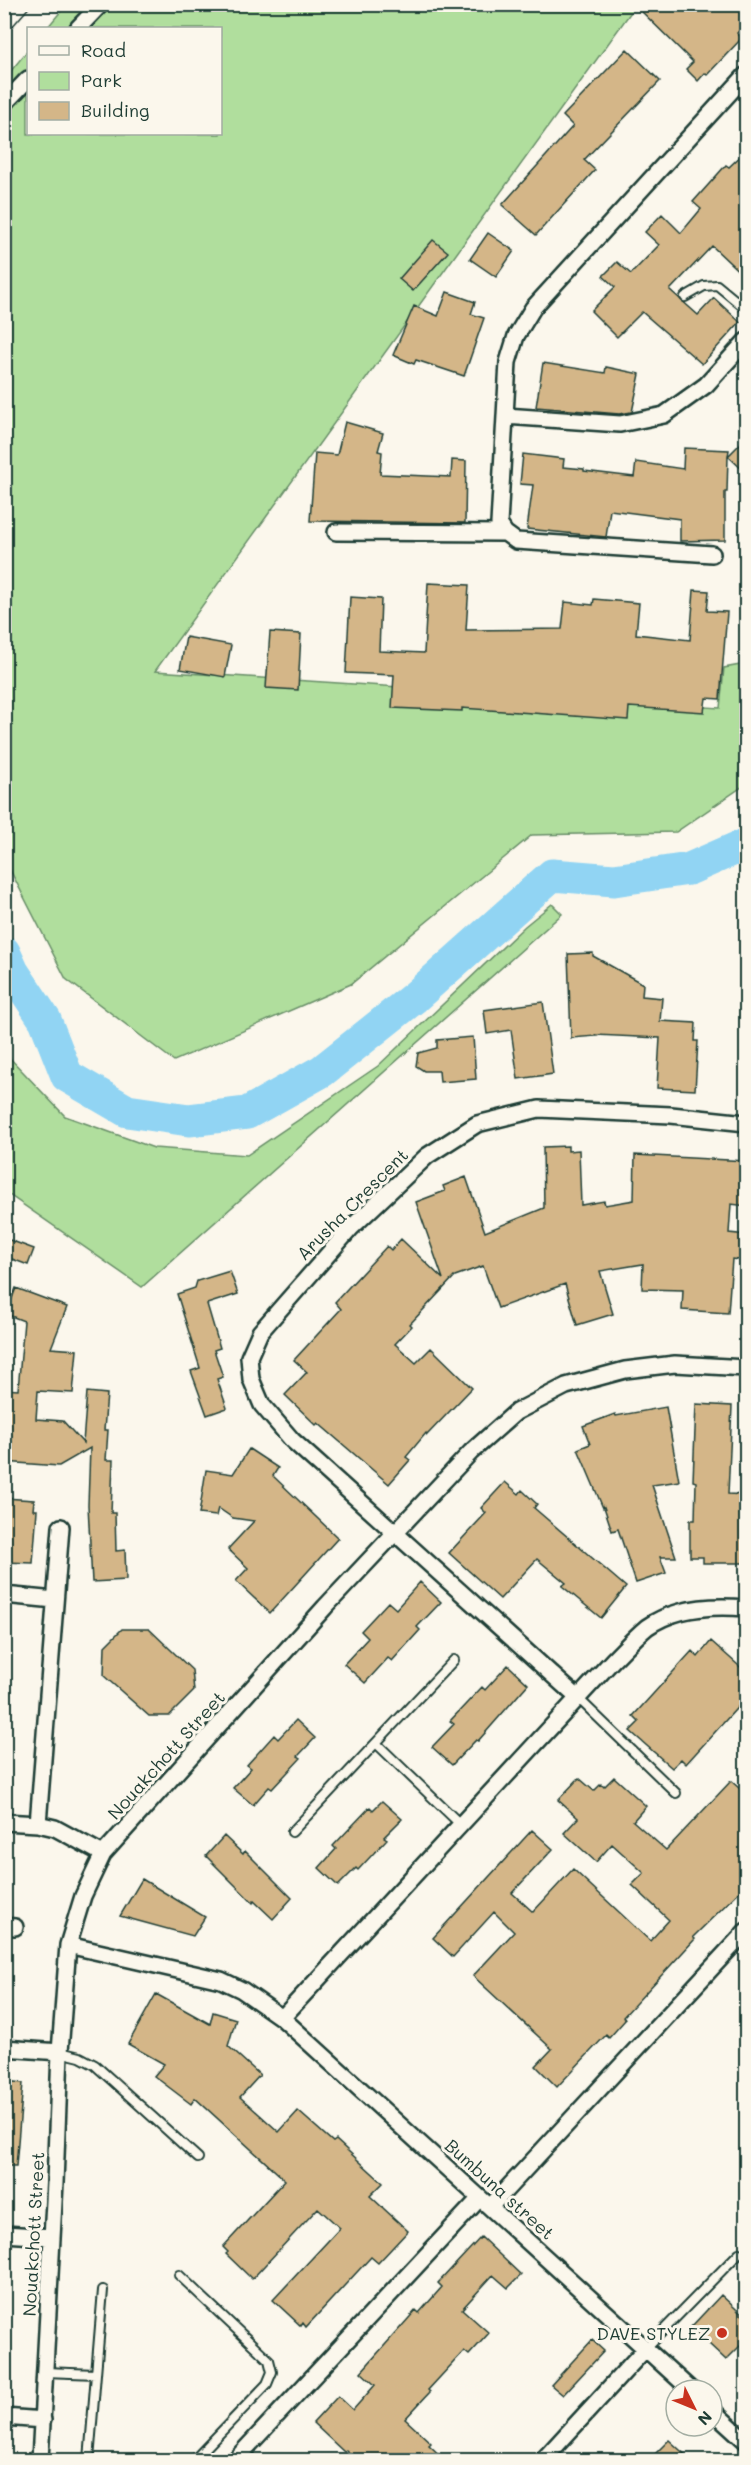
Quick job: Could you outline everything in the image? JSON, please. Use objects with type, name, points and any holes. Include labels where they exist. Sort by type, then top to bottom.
[{"type":"street","points":[[79,27],[101,4]]},
{"type":"street","points":[[712,554],[516,541],[505,533],[499,524],[508,362],[516,336],[533,308],[747,75]]},
{"type":"street","points":[[4,104],[27,80]]},
{"type":"street","points":[[505,416],[620,424],[664,415],[706,385],[747,341]]},
{"type":"street","points":[[336,532],[505,533]]},
{"type":"street","name":"Arusha Crescent","points":[[578,1698],[292,1440],[262,1405],[251,1379],[249,1357],[260,1332],[351,1228],[427,1156],[477,1124],[539,1109],[671,1115],[747,1123]]},
{"type":"street","name":"Nouakchott Street","points":[[40,2460],[60,2052],[68,1945],[83,1896],[104,1854],[325,1607],[471,1452],[516,1412],[566,1386],[625,1370],[675,1364],[747,1368]]},
{"type":"street","points":[[38,1824],[61,1527]]},
{"type":"street","points":[[4,1595],[55,1600]]},
{"type":"street","points":[[282,2018],[578,1698],[647,1627],[668,1616],[688,1610],[747,1608]]},
{"type":"street","points":[[4,1822],[38,1824],[55,1828],[104,1854]]},
{"type":"street","points":[[235,2460],[747,1931]]},
{"type":"street","name":"Bumbuna street","points":[[68,1945],[221,1980],[242,1990],[282,2018],[678,2378]]},
{"type":"street","points":[[4,2049],[60,2052]]},
{"type":"street","points":[[4,2234],[52,2237]]},
{"type":"street","points":[[543,2460],[646,2348]]},
{"type":"street","points":[[4,2417],[43,2420]]},
{"type":"street","points":[[724,2421],[747,2441]]},
{"type":"lane","points":[[685,297],[704,286],[717,285],[747,309]]},
{"type":"lane","points":[[292,1833],[454,1660]]},
{"type":"lane","points":[[578,1698],[676,1793]]},
{"type":"lane","points":[[377,1744],[461,1825]]},
{"type":"lane","points":[[60,2052],[80,2056],[102,2071],[198,2158]]},
{"type":"lane","points":[[646,2348],[739,2253]]},
{"type":"lane","points":[[179,2275],[269,2360],[272,2372],[267,2384],[194,2460]]},
{"type":"lane","points":[[89,2460],[103,2290]]},
{"type":"lane","points":[[45,2372],[96,2373]]},
{"type":"green space","points":[[67,4],[636,5],[155,671],[720,708],[724,668],[746,664],[746,784],[676,832],[532,835],[351,984],[174,1061],[66,979],[5,860],[5,78],[27,51],[27,135],[222,135],[222,27],[48,27]]},
{"type":"green space","points":[[552,904],[562,914],[142,1287],[5,1192],[5,1053],[65,1116],[154,1148],[247,1155],[378,1066],[525,926]]},
{"type":"building","points":[[634,4],[747,4],[747,23],[737,33],[742,38],[707,75],[705,73],[698,81],[686,69],[693,62]]},
{"type":"building","points":[[627,49],[660,81],[584,160],[595,170],[536,235],[502,205],[573,126],[563,116]]},
{"type":"building","points":[[747,150],[747,279],[712,246],[670,290],[698,315],[714,298],[740,322],[702,364],[642,312],[617,337],[591,311],[615,287],[603,276],[617,262],[631,274],[659,245],[645,232],[662,214],[681,233],[701,209],[693,202],[726,165],[729,167]]},
{"type":"building","points":[[488,233],[514,251],[496,277],[470,259]]},
{"type":"building","points":[[433,240],[448,252],[413,291],[399,279]]},
{"type":"building","points":[[447,292],[475,302],[471,314],[484,318],[464,376],[416,360],[414,364],[393,355],[414,306],[438,316]]},
{"type":"building","points":[[543,363],[605,373],[606,367],[640,374],[632,412],[619,414],[536,407]]},
{"type":"building","points":[[345,422],[383,433],[378,451],[382,452],[380,474],[451,477],[452,460],[466,461],[465,523],[310,521],[315,453],[337,455]]},
{"type":"building","points":[[747,437],[747,474],[728,456]]},
{"type":"building","points":[[684,448],[729,450],[725,540],[680,541],[680,519],[610,510],[606,537],[527,529],[533,485],[520,484],[523,454],[564,459],[563,467],[634,477],[636,462],[683,469]]},
{"type":"building","points":[[428,583],[469,585],[466,630],[562,629],[565,602],[593,605],[594,599],[639,603],[636,634],[690,640],[694,590],[709,591],[707,611],[727,612],[720,699],[706,698],[704,712],[629,707],[628,720],[462,708],[462,711],[392,708],[394,675],[346,673],[350,597],[381,599],[379,651],[424,653]]},
{"type":"building","points":[[270,632],[301,634],[298,690],[266,688]]},
{"type":"building","points":[[186,637],[231,645],[225,677],[180,669]]},
{"type":"building","points":[[593,953],[593,956],[643,984],[642,996],[662,998],[660,1021],[696,1023],[695,1041],[698,1041],[695,1090],[657,1088],[660,1038],[596,1035],[571,1038],[568,954]]},
{"type":"building","points":[[543,1002],[553,1074],[518,1079],[511,1030],[487,1034],[484,1010]]},
{"type":"building","points":[[473,1037],[476,1079],[440,1082],[439,1071],[424,1071],[416,1066],[418,1053],[437,1048],[437,1040]]},
{"type":"building","points":[[568,1146],[568,1151],[579,1150],[581,1205],[604,1201],[605,1205],[634,1200],[635,1155],[747,1161],[747,1206],[731,1204],[729,1233],[747,1235],[747,1261],[732,1259],[728,1313],[682,1310],[683,1290],[642,1289],[643,1264],[600,1271],[613,1314],[577,1325],[565,1284],[498,1308],[483,1266],[455,1276],[410,1324],[412,1326],[395,1344],[416,1363],[431,1348],[472,1388],[427,1435],[426,1433],[406,1457],[410,1460],[389,1484],[318,1423],[316,1425],[285,1395],[307,1372],[294,1360],[341,1309],[335,1302],[387,1246],[391,1250],[401,1239],[443,1279],[416,1202],[445,1191],[443,1186],[466,1177],[485,1232],[544,1208],[543,1147]]},
{"type":"building","points":[[4,1238],[34,1249],[28,1265],[4,1256]]},
{"type":"building","points":[[230,1271],[238,1294],[207,1304],[220,1348],[214,1350],[223,1377],[217,1379],[227,1408],[207,1415],[191,1371],[200,1368],[177,1294],[195,1288],[197,1281]]},
{"type":"building","points":[[16,1288],[67,1307],[51,1348],[77,1350],[73,1393],[38,1391],[36,1419],[63,1421],[83,1443],[87,1392],[107,1394],[104,1430],[108,1430],[106,1460],[113,1460],[111,1513],[115,1513],[116,1551],[125,1550],[126,1580],[92,1582],[88,1505],[90,1448],[59,1466],[4,1462],[4,1389],[18,1390],[24,1321],[6,1314]]},
{"type":"building","points":[[696,1404],[732,1406],[728,1494],[747,1495],[747,1563],[703,1563],[703,1557],[690,1557],[690,1520],[695,1520],[696,1482],[693,1481]]},
{"type":"building","points":[[666,1407],[679,1481],[652,1485],[676,1557],[660,1557],[666,1573],[636,1583],[618,1529],[612,1531],[604,1507],[578,1449],[590,1444],[583,1426],[615,1414],[616,1416]]},
{"type":"building","points":[[249,1449],[278,1468],[273,1476],[338,1538],[270,1613],[236,1581],[248,1568],[228,1549],[254,1521],[233,1518],[218,1508],[216,1516],[199,1514],[206,1470],[233,1474]]},
{"type":"building","points":[[505,1482],[519,1494],[522,1490],[537,1504],[534,1508],[626,1587],[601,1618],[562,1586],[566,1583],[537,1559],[500,1599],[449,1553],[486,1513],[481,1508]]},
{"type":"building","points":[[4,1498],[34,1500],[33,1510],[37,1510],[33,1563],[4,1562]]},
{"type":"building","points":[[420,1582],[441,1602],[417,1627],[420,1630],[392,1661],[388,1658],[365,1683],[344,1664],[368,1638],[361,1631],[388,1602],[396,1609]]},
{"type":"building","points":[[122,1629],[149,1629],[192,1670],[194,1691],[169,1716],[149,1716],[104,1676],[105,1646]]},
{"type":"building","points":[[711,1641],[747,1673],[747,1685],[739,1694],[745,1699],[686,1764],[681,1759],[672,1768],[630,1731],[639,1722],[633,1716],[692,1651],[698,1657]]},
{"type":"building","points":[[508,1665],[528,1684],[478,1741],[476,1740],[452,1765],[432,1747],[454,1724],[450,1721],[482,1687],[485,1690]]},
{"type":"building","points":[[296,1720],[315,1738],[298,1756],[301,1758],[272,1789],[269,1787],[253,1805],[233,1788],[251,1768],[247,1765],[274,1735],[278,1739]]},
{"type":"building","points":[[614,1777],[646,1806],[633,1821],[666,1850],[731,1781],[747,1795],[747,1884],[693,1937],[695,1939],[623,2017],[626,2019],[609,2038],[606,2035],[557,2087],[536,2066],[552,2049],[473,1976],[514,1932],[494,1912],[453,1957],[433,1938],[532,1830],[553,1849],[512,1893],[533,1912],[573,1869],[650,1941],[669,1920],[632,1885],[644,1873],[612,1844],[596,1862],[564,1833],[578,1818],[558,1800],[579,1778],[594,1791],[601,1784],[604,1787]]},
{"type":"building","points":[[382,1801],[402,1819],[384,1837],[387,1839],[358,1870],[356,1868],[338,1886],[319,1868],[336,1849],[333,1846],[370,1807],[373,1810]]},
{"type":"building","points":[[224,1836],[243,1854],[245,1851],[292,1898],[273,1919],[254,1901],[253,1903],[206,1856]]},
{"type":"building","points":[[142,1879],[205,1917],[193,1936],[120,1916]]},
{"type":"building","points":[[156,1994],[210,2024],[213,2012],[236,2019],[228,2046],[260,2075],[240,2097],[279,2132],[298,2111],[333,2142],[336,2140],[383,2183],[370,2196],[408,2231],[378,2263],[371,2257],[306,2327],[303,2323],[301,2326],[273,2300],[340,2228],[318,2208],[252,2279],[226,2254],[228,2252],[223,2247],[285,2180],[195,2098],[191,2104],[154,2076],[164,2064],[128,2044]]},
{"type":"building","points":[[4,2081],[23,2083],[16,2166],[4,2166]]},
{"type":"building","points":[[481,2237],[521,2275],[508,2288],[493,2275],[462,2309],[489,2333],[469,2355],[464,2351],[405,2419],[431,2443],[429,2445],[445,2460],[357,2460],[346,2450],[344,2452],[313,2423],[338,2396],[353,2410],[375,2385],[361,2372],[416,2310],[419,2313],[442,2287],[438,2283]]},
{"type":"building","name":"DAVE STYLEZ","points":[[721,2295],[747,2319],[747,2339],[726,2360],[691,2327]]},
{"type":"building","points":[[592,2340],[604,2351],[563,2395],[551,2385]]},
{"type":"building","points":[[669,2440],[691,2460],[649,2460]]},
{"type":"waterway","points":[[4,952],[13,972],[45,1020],[67,1076],[127,1111],[189,1120],[247,1113],[322,1071],[415,997],[552,875],[614,880],[689,869],[746,844]]},
{"type":"tram line","points":[[4,36],[32,4]]},
{"type":"place","name":"DAVE STYLEZ","points":[[722,2333]]}]
